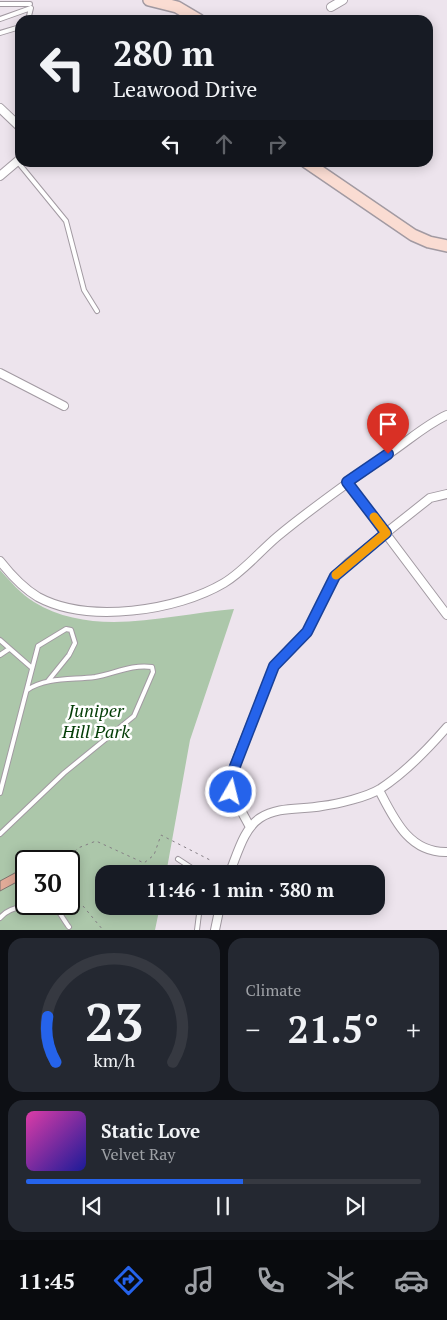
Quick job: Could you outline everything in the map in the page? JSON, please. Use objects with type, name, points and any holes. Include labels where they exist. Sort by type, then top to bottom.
[{"type":"main road","points":[[149,0],[177,7],[191,15]]},
{"type":"main road","points":[[313,167],[413,235],[429,242],[447,246]]},
{"type":"street","points":[[331,7],[341,2]]},
{"type":"street","points":[[0,108],[15,122]]},
{"type":"street","points":[[0,176],[15,163]]},
{"type":"street","points":[[0,374],[64,406]]},
{"type":"street","points":[[0,561],[29,592],[52,603],[108,612],[165,605],[203,593],[226,582],[286,530],[347,482],[426,427],[447,415]]},
{"type":"street","points":[[347,482],[447,615]]},
{"type":"street","points":[[250,827],[231,792],[232,774],[274,666],[307,632],[335,576],[430,498],[447,494]]},
{"type":"street","points":[[233,865],[250,827],[259,818],[279,808],[301,810],[336,804],[379,790],[425,753],[447,727]]},
{"type":"street","points":[[379,790],[399,826],[409,839],[424,848],[447,852]]},
{"type":"street","points":[[215,930],[218,915]]},
{"type":"lane","points":[[0,4],[29,4]]},
{"type":"lane","points":[[0,19],[29,4]]},
{"type":"lane","points":[[0,33],[15,28]]},
{"type":"lane","points":[[24,167],[66,221],[86,298],[97,311]]},
{"type":"lane","points":[[0,793],[38,646],[66,629],[71,630],[75,643],[48,681]]},
{"type":"lane","points":[[0,640],[32,668]]},
{"type":"lane","points":[[0,655],[9,649]]},
{"type":"lane","points":[[0,834],[64,773],[134,716],[153,672],[152,666],[141,665],[97,677],[48,681],[36,684],[27,690]]},
{"type":"lane","points":[[178,859],[188,865]]},
{"type":"lane","points":[[0,918],[13,909],[45,904],[56,908],[69,927]]},
{"type":"lane","points":[[197,930],[199,915]]},
{"type":"path","points":[[76,850],[96,842],[144,863],[154,855],[160,835],[210,860]]},
{"type":"path","points":[[83,906],[103,930]]},
{"type":"green space","name":"Juniper Hill Park","points":[[0,570],[20,591],[34,602],[57,613],[82,619],[107,622],[132,621],[234,609],[190,740],[168,865],[95,865],[95,915],[158,915],[155,930],[0,930]]},
{"type":"building","points":[[15,873],[15,883],[0,891],[0,881]]},
{"type":"slow traffic","points":[[336,575],[386,533],[374,517]]},
{"type":"route","points":[[231,792],[232,774],[274,666],[307,632],[335,576],[348,563],[386,533],[347,482],[388,454]]}]
